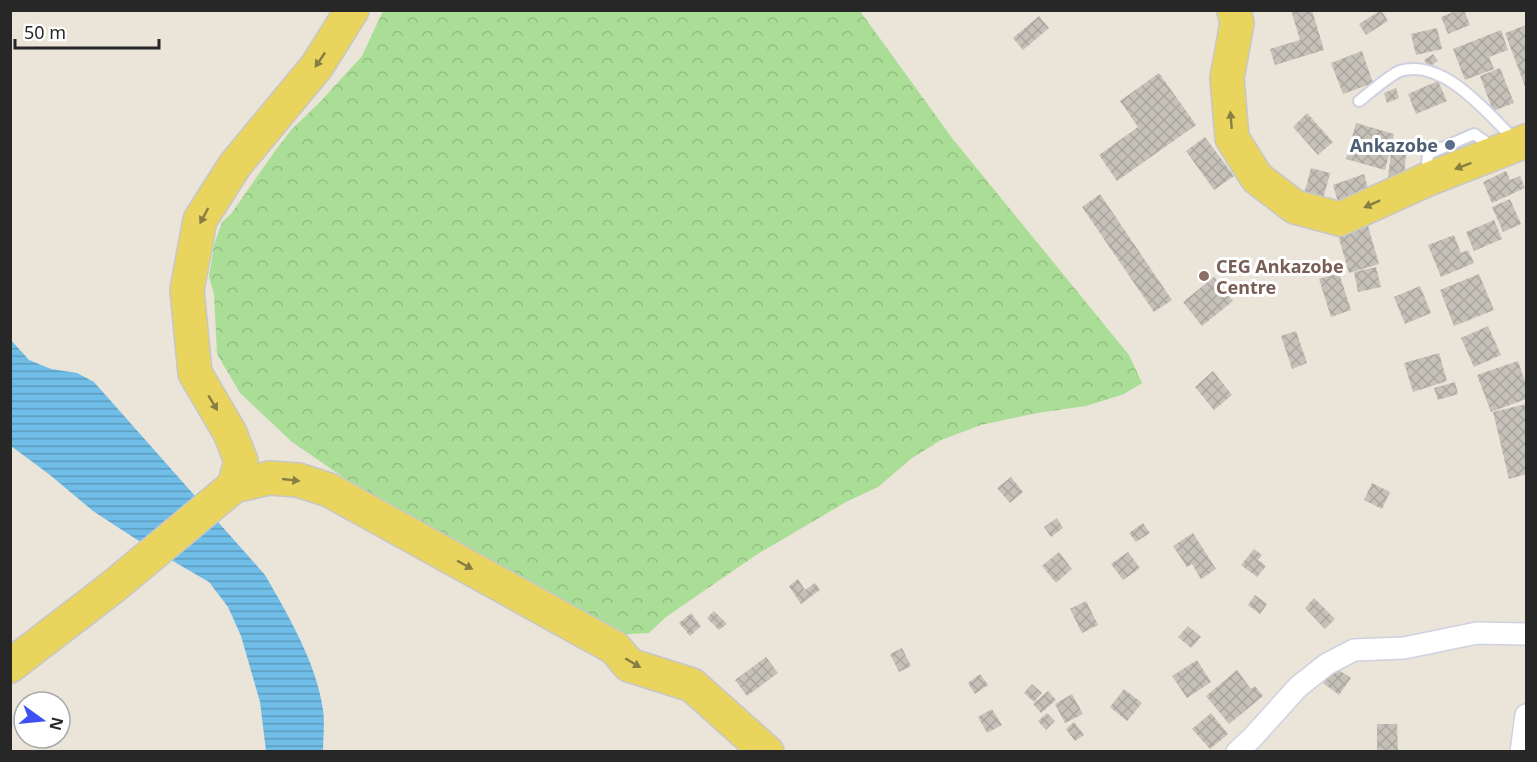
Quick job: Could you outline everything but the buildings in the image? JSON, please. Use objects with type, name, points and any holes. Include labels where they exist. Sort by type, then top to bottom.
[{"type":"main road","points":[[234,486],[241,461],[230,433],[195,373],[187,290],[200,220],[235,165],[316,66],[352,10]]},
{"type":"main road","points":[[1234,10],[1237,23],[1227,78],[1232,138],[1257,178],[1295,207],[1340,219],[1426,180],[1515,145]]},
{"type":"main road","points":[[10,666],[114,586],[234,486],[269,478],[297,480],[329,490],[615,648],[629,664],[692,685],[766,752]]},
{"type":"street","points":[[1237,752],[1298,687],[1327,664],[1354,650],[1404,648],[1477,633],[1527,634]]},
{"type":"street","points":[[1521,752],[1527,715]]},
{"type":"lane","points":[[1359,101],[1399,71],[1419,69],[1447,77],[1515,145]]},
{"type":"green space","points":[[383,11],[860,11],[952,138],[1129,355],[1142,383],[1124,394],[1086,406],[1037,413],[981,425],[941,440],[912,458],[878,487],[846,502],[756,555],[666,617],[649,633],[596,636],[391,510],[292,442],[240,393],[217,354],[214,294],[209,277],[214,245],[222,222],[231,214],[292,129],[362,56]]},
{"type":"water","points":[[10,339],[29,360],[51,369],[77,373],[94,382],[265,575],[300,640],[315,675],[324,715],[323,751],[266,751],[260,702],[241,636],[228,607],[209,582],[93,511],[11,446]]},
{"type":"place","name":"Ankazobe","points":[[1450,145]]},
{"type":"place","name":"CEG Ankazobe Centre","points":[[1204,276]]}]
